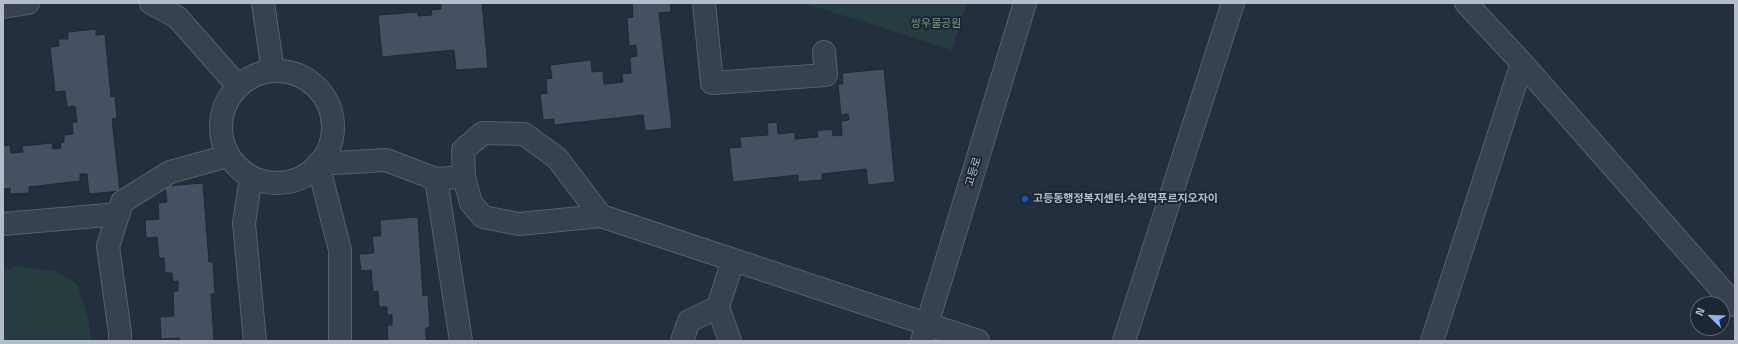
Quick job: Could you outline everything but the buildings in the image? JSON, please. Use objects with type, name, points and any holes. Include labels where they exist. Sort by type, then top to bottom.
[{"type":"street","points":[[3,7],[28,3]]},
{"type":"street","points":[[151,3],[176,10],[238,86]]},
{"type":"street","points":[[263,3],[273,71]]},
{"type":"street","points":[[704,3],[712,83],[826,75],[824,52]]},
{"type":"street","name":"고등로","points":[[925,333],[1025,3]]},
{"type":"street","points":[[1124,341],[1233,3]]},
{"type":"street","points":[[1466,3],[1522,64],[1735,306]]},
{"type":"street","points":[[1432,341],[1522,64]]},
{"type":"street","points":[[285,70],[303,76],[318,87],[329,103],[333,122],[332,140],[324,157],[312,171],[296,180],[278,184],[260,181],[243,173],[230,160],[222,144],[220,125],[224,106],[233,90],[248,78],[266,71],[273,71],[285,70]]},
{"type":"street","points":[[601,216],[557,158],[524,134],[483,133],[464,150],[464,177],[471,203],[483,216],[519,224],[601,216],[733,260],[925,333],[978,341]]},
{"type":"street","points":[[120,341],[108,246],[122,202],[170,172],[228,156]]},
{"type":"street","points":[[318,164],[386,160],[436,179],[464,177]]},
{"type":"street","points":[[318,164],[340,250],[340,341]]},
{"type":"street","points":[[251,177],[244,223],[255,341]]},
{"type":"street","points":[[436,179],[461,341]]},
{"type":"street","points":[[3,224],[119,214]]},
{"type":"street","points":[[730,341],[718,307],[733,260]]},
{"type":"street","points":[[682,341],[689,321],[718,307]]},
{"type":"green space","name":"쌍우물공원","points":[[804,3],[967,3],[952,50]]},
{"type":"green space","points":[[15,266],[54,271],[77,284],[89,321],[90,341],[3,341],[3,272]]},
{"type":"place","name":"고등동행정복지센터.수원역푸르지오자이","points":[[1025,199]]}]
